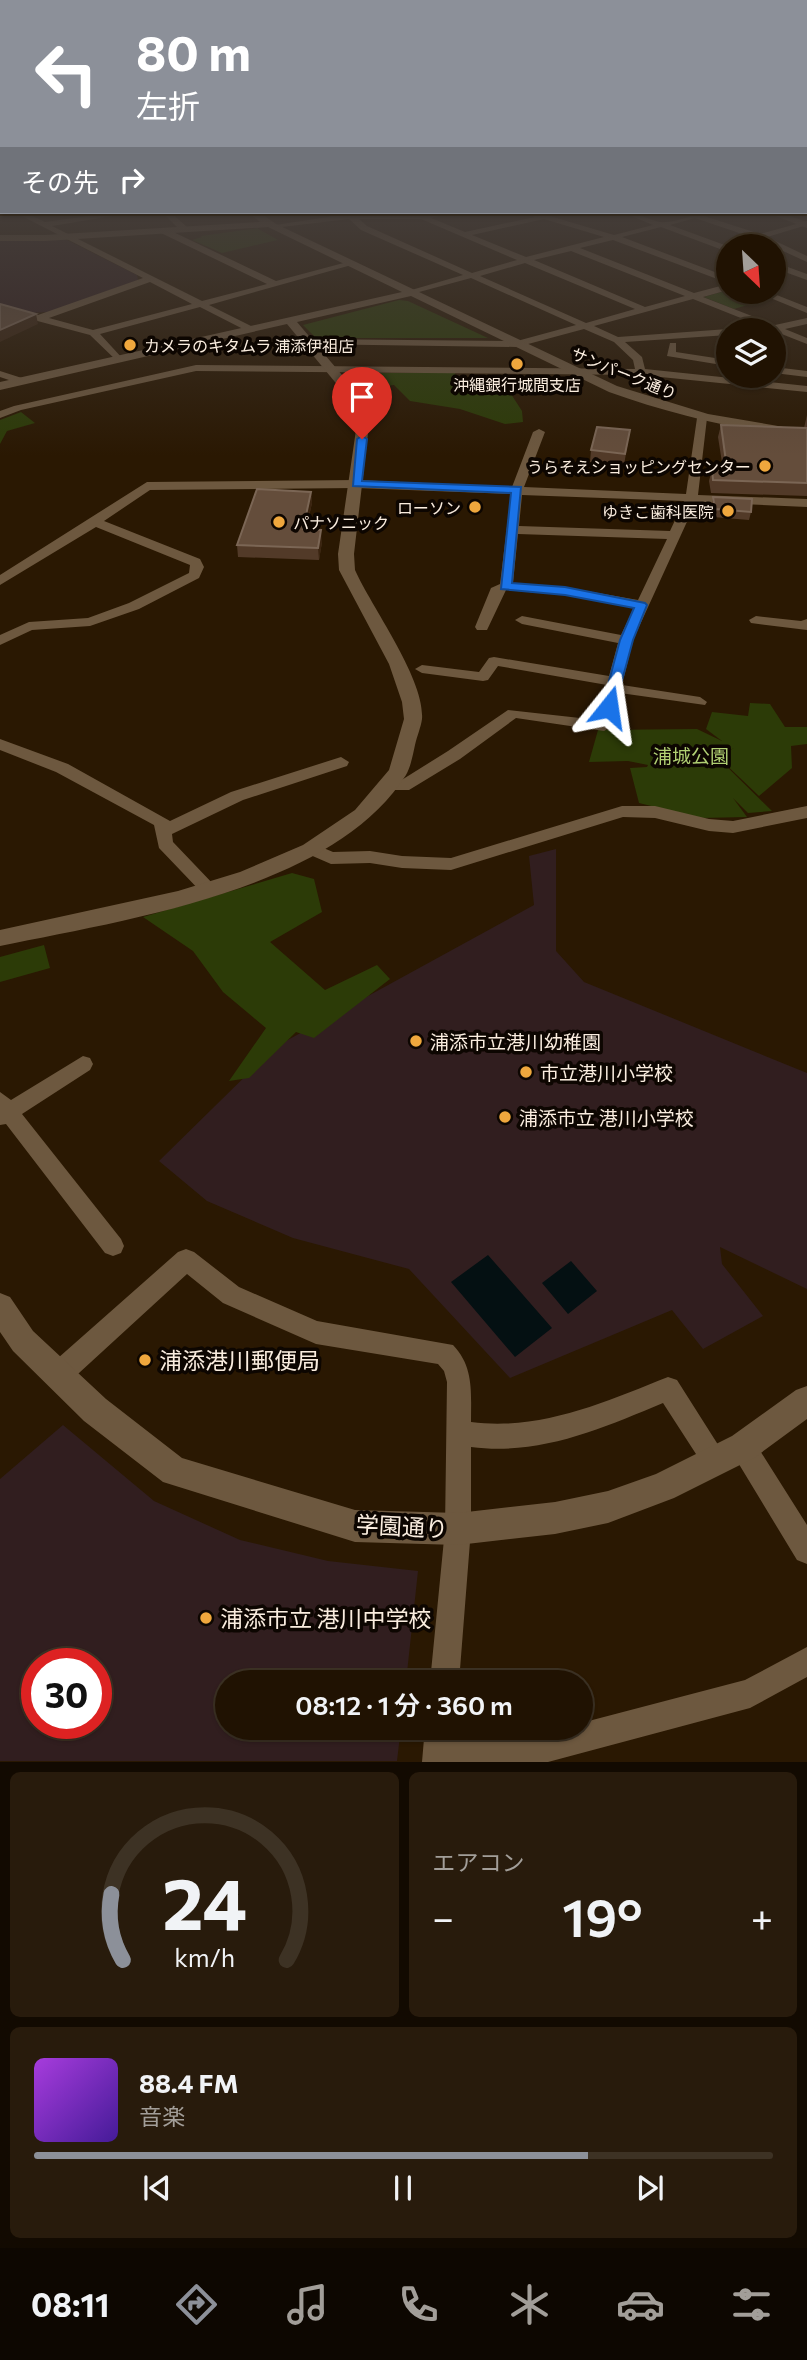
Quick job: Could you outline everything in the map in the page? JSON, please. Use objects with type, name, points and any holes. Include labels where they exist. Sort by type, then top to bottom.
[{"type":"street","points":[[40,318],[113,292]]},
{"type":"street","points":[[176,292],[250,330]]},
{"type":"street","points":[[93,333],[244,292]]},
{"type":"street","points":[[511,292],[617,340],[638,359],[641,372]]},
{"type":"street","points":[[601,292],[643,310]]},
{"type":"street","points":[[683,292],[749,318]]},
{"type":"street","points":[[307,342],[517,344],[708,292]]},
{"type":"street","points":[[0,386],[411,293]]},
{"type":"street","name":"サンパーク通り","points":[[411,293],[576,372],[654,405],[702,418],[807,435]]},
{"type":"street","points":[[786,302],[807,310]]},
{"type":"street","points":[[0,308],[93,333],[118,359]]},
{"type":"street","points":[[0,938],[209,890],[264,872],[314,850],[349,825],[379,798],[399,770],[409,744],[414,717],[409,694],[347,570],[346,554],[365,416],[355,398],[290,321]]},
{"type":"street","points":[[786,326],[807,321]]},
{"type":"street","points":[[786,332],[807,341]]},
{"type":"street","points":[[617,340],[716,333]]},
{"type":"street","points":[[673,345],[671,354],[716,361]]},
{"type":"street","points":[[0,415],[18,408],[196,368],[641,372],[716,377]]},
{"type":"street","points":[[786,371],[807,374]]},
{"type":"street","points":[[0,374],[21,381]]},
{"type":"street","points":[[786,385],[807,389]]},
{"type":"street","points":[[0,400],[18,408]]},
{"type":"street","points":[[387,786],[403,786],[454,755],[513,713],[604,726],[626,640],[692,497],[702,418]]},
{"type":"street","points":[[506,586],[517,490],[539,432]]},
{"type":"street","points":[[0,581],[147,486],[357,484],[807,503]]},
{"type":"street","points":[[0,641],[29,626],[90,622],[134,606],[194,575],[198,567],[195,562],[95,522]]},
{"type":"street","points":[[512,530],[674,535]]},
{"type":"street","points":[[482,627],[498,588],[506,586],[565,591],[641,605]]},
{"type":"street","points":[[522,620],[626,640]]},
{"type":"street","points":[[756,620],[806,626],[807,623]]},
{"type":"street","points":[[422,669],[484,677],[494,661],[700,702]]},
{"type":"street","points":[[0,744],[62,768],[162,822],[164,844],[209,890]]},
{"type":"street","points":[[163,831],[237,796],[341,762]]},
{"type":"street","points":[[314,850],[331,858],[370,857],[442,864],[474,858],[622,811],[655,812],[709,825],[733,827],[807,812]]},
{"type":"street","points":[[83,1064],[3,1111],[113,1246]]},
{"type":"street","points":[[58,1374],[186,1260],[231,1295],[316,1332],[382,1345],[444,1353],[455,1365],[459,1382],[458,1529],[445,1670]]},
{"type":"street","name":"学園通り","points":[[0,1307],[23,1341],[95,1410],[174,1471],[355,1526],[458,1529],[555,1518],[608,1507],[663,1487],[716,1462],[743,1447],[807,1401]]},
{"type":"street","points":[[459,1433],[497,1438],[580,1425],[667,1389],[716,1462]]},
{"type":"street","points":[[743,1447],[807,1550]]},
{"type":"street","points":[[438,1748],[536,1751],[750,1693],[807,1661]]},
{"type":"shaded area","points":[[0,292],[104,292],[49,312],[29,313],[0,306]]},
{"type":"shaded area","name":"浦添市立 港川小学校","points":[[556,849],[556,951],[584,982],[807,1073],[807,1289],[720,1247],[722,1264],[763,1316],[703,1349],[672,1310],[510,1378],[409,1269],[293,1238],[207,1201],[159,1161],[275,1047],[534,905],[529,856]]},
{"type":"shaded area","points":[[488,1255],[552,1328],[515,1357],[451,1282]]},
{"type":"shaded area","points":[[571,1261],[597,1291],[568,1314],[542,1283]]},
{"type":"shaded area","name":"浦添市立 港川中学校","points":[[63,1425],[154,1501],[240,1540],[328,1561],[418,1571],[407,1670],[215,1670],[215,1740],[399,1740],[397,1761],[0,1761],[0,1479]]},
{"type":"green space","points":[[716,294],[716,302],[704,297]]},
{"type":"green space","points":[[399,300],[408,301],[488,338],[321,338],[314,336],[303,325]]},
{"type":"green space","points":[[722,304],[751,304],[734,309]]},
{"type":"green space","points":[[370,373],[455,373],[458,383],[493,383],[497,394],[511,394],[522,411],[523,422],[505,424],[460,409],[410,401],[394,385],[385,386]]},
{"type":"green space","points":[[21,412],[35,423],[7,431],[0,444],[0,420]]},
{"type":"green space","name":"浦城公園","points":[[750,703],[770,704],[785,727],[807,727],[807,744],[791,746],[792,768],[759,796],[718,757],[734,748],[716,756],[772,811],[748,813],[733,798],[747,817],[700,818],[639,803],[630,768],[648,765],[628,761],[589,762],[598,730],[697,729],[722,741],[706,729],[712,712],[748,716]]},
{"type":"green space","points":[[292,873],[314,879],[322,912],[270,942],[325,990],[377,965],[390,979],[314,1038],[296,1032],[249,1078],[229,1081],[266,1028],[223,992],[193,951],[143,917]]},
{"type":"green space","points":[[44,945],[50,968],[0,982],[0,957]]},
{"type":"building","points":[[0,304],[36,314],[0,330]]},
{"type":"building","name":"うらそえショッピングセンター","points":[[721,425],[807,428],[807,483],[713,480],[712,469],[727,469]]},
{"type":"building","points":[[597,427],[630,430],[625,454],[591,450]]},
{"type":"building","name":"パナソニック","points":[[257,489],[311,492],[303,529],[321,530],[318,548],[237,545]]},
{"type":"building","points":[[713,497],[752,499],[751,512],[715,509]]},
{"type":"place","name":"カメラのキタムラ 浦添伊祖店","points":[[130,345]]},
{"type":"place","name":"沖縄銀行城間支店","points":[[517,364]]},
{"type":"place","name":"うらそえショッピングセンター","points":[[765,466]]},
{"type":"place","name":"ローソン","points":[[475,507]]},
{"type":"place","name":"ゆきこ歯科医院","points":[[728,511]]},
{"type":"place","name":"パナソニック","points":[[279,522]]},
{"type":"place","name":"浦添市立港川幼稚園","points":[[416,1041]]},
{"type":"place","name":"市立港川小学校","points":[[526,1072]]},
{"type":"place","name":"浦添市立 港川小学校","points":[[505,1117]]},
{"type":"place","name":"浦添港川郵便局","points":[[145,1360]]},
{"type":"place","name":"浦添市立 港川中学校","points":[[206,1618]]},
{"type":"route","points":[[362,439],[357,484],[517,490],[506,586],[565,591],[641,605],[626,640],[609,707]]}]
